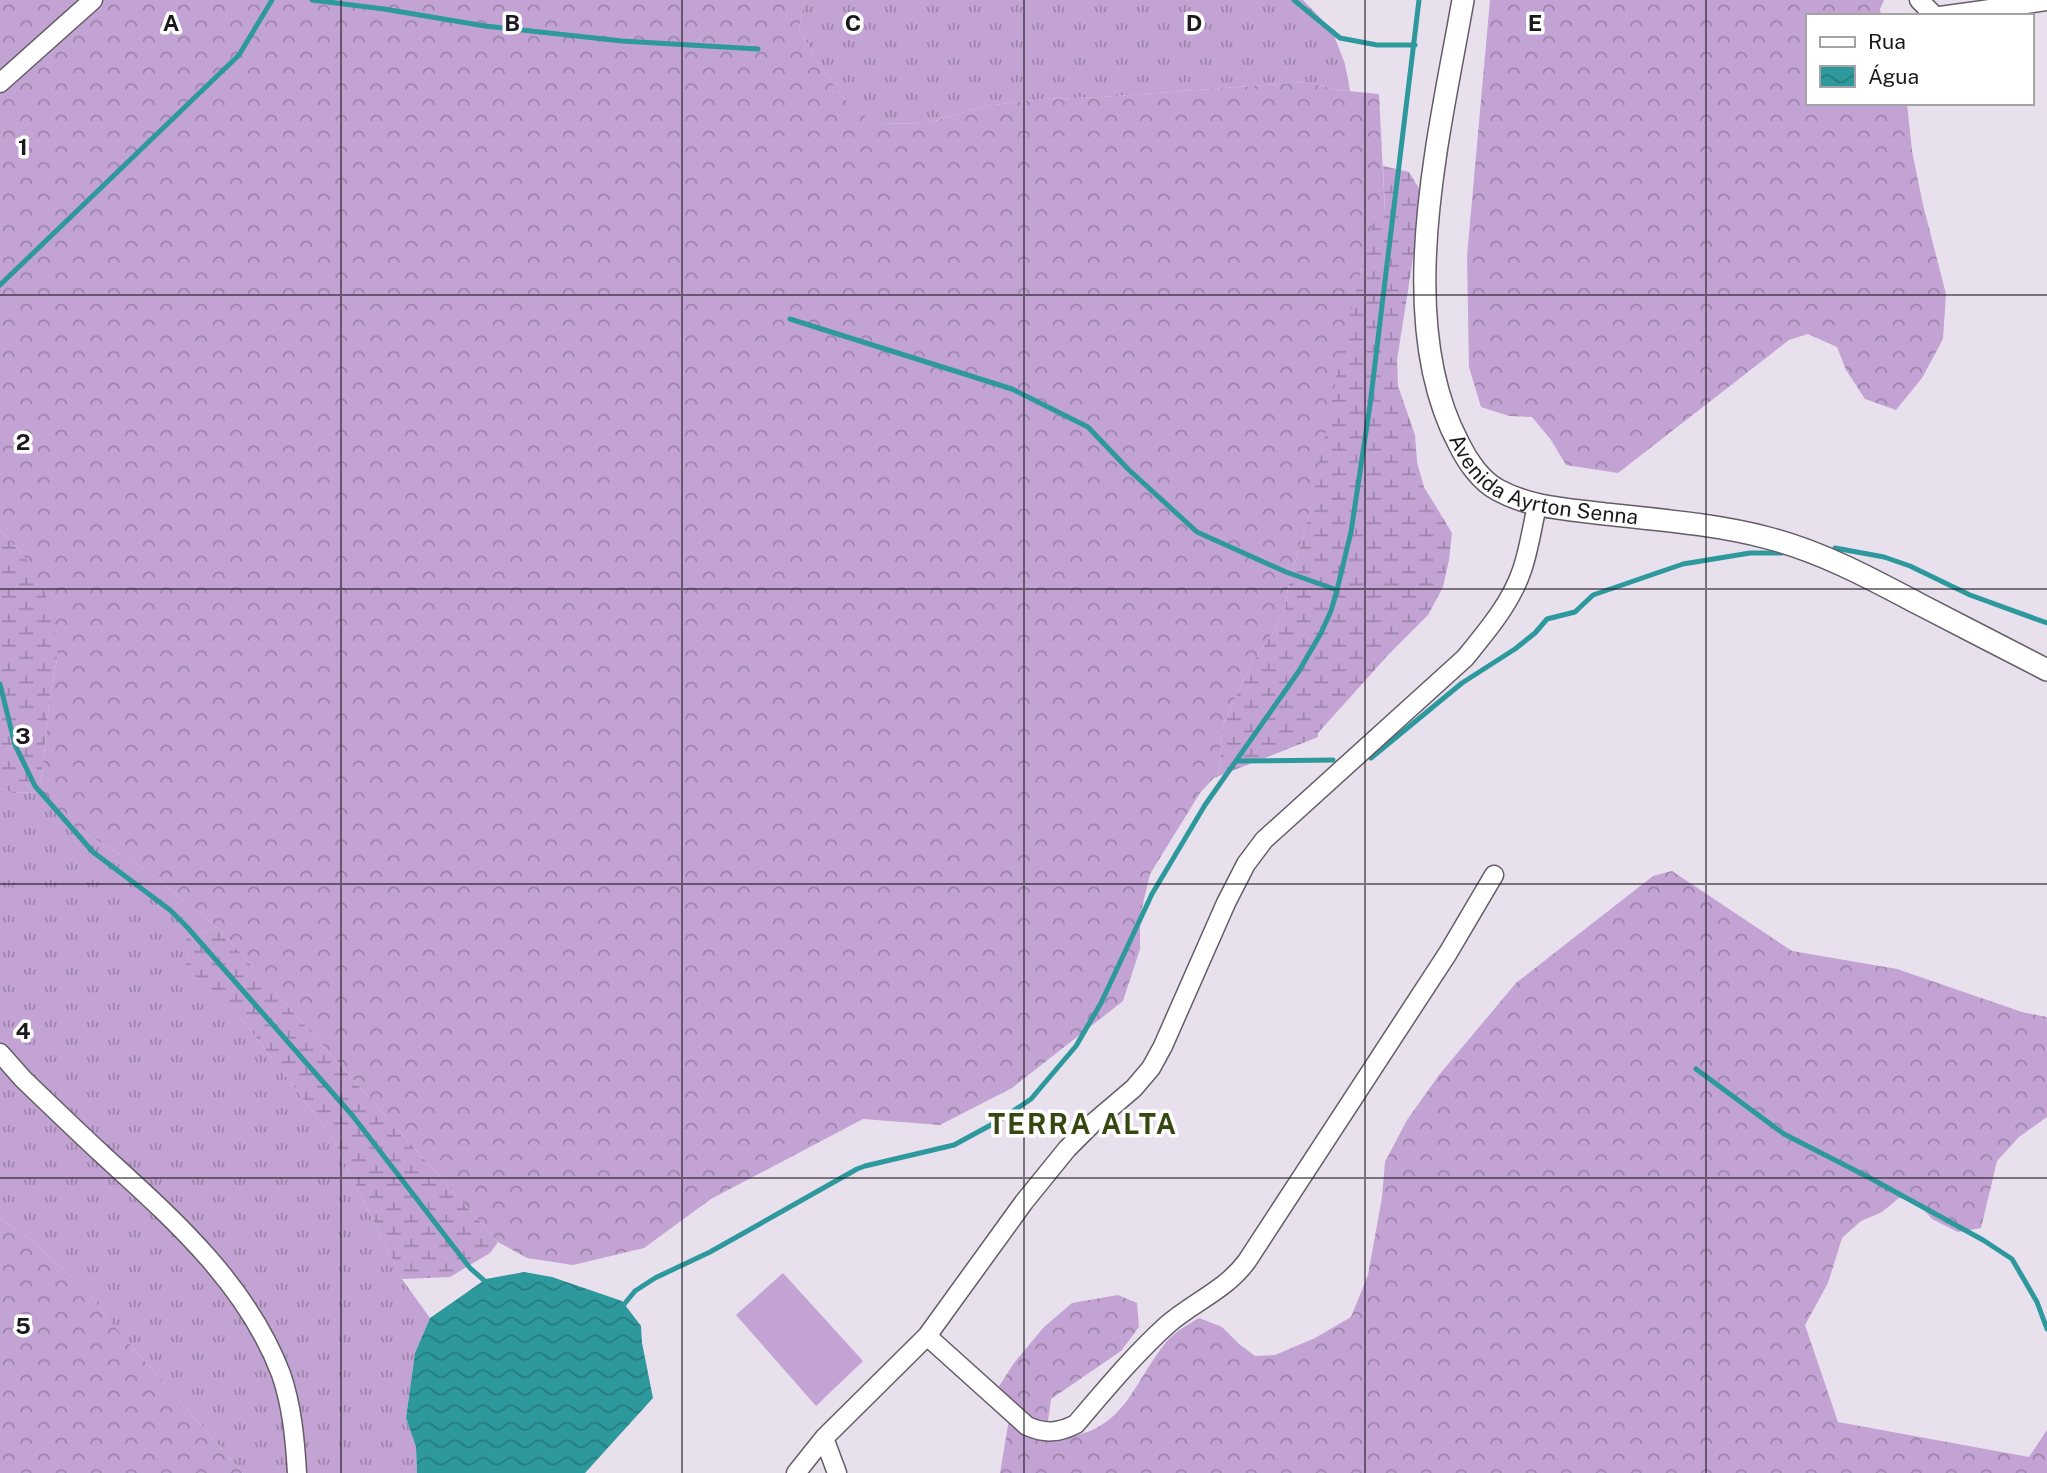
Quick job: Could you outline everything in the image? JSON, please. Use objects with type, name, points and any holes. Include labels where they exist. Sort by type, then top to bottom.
[{"type":"street","points":[[0,83],[93,0]]},
{"type":"street","name":"Avenida Ayrton Senna","points":[[1463,0],[1431,184],[1427,220],[1426,319],[1438,394],[1451,430],[1464,455],[1481,475],[1496,489],[1537,506],[1711,527],[1806,549],[1839,562],[2047,670]]},
{"type":"street","points":[[1919,0],[1936,14]]},
{"type":"street","points":[[1953,14],[2047,1]]},
{"type":"street","points":[[796,1473],[824,1438],[927,1336],[1024,1202],[1067,1149],[1093,1122],[1135,1088],[1151,1069],[1226,903],[1246,864],[1264,840],[1465,658],[1492,625],[1509,599],[1522,571],[1537,506]]},
{"type":"street","points":[[927,1336],[1027,1426],[1038,1431],[1053,1432],[1076,1424],[1150,1340],[1177,1317],[1233,1279],[1247,1261],[1448,953],[1493,875]]},
{"type":"street","points":[[0,1053],[23,1079],[177,1222],[246,1308],[282,1376],[295,1435],[297,1473]]},
{"type":"street","points":[[824,1438],[836,1473]]},
{"type":"green space","points":[[0,0],[806,0],[799,29],[818,63],[843,98],[876,124],[928,123],[985,106],[1043,99],[1306,82],[1338,90],[1379,94],[1385,213],[1374,227],[1365,252],[1310,511],[1288,588],[1285,610],[1249,668],[1224,722],[1220,746],[1221,770],[1200,793],[1150,874],[1140,916],[1140,949],[1123,1001],[1012,1088],[940,1125],[863,1119],[711,1199],[644,1248],[573,1265],[527,1258],[498,1242],[217,927],[139,865],[76,828],[39,792],[50,694],[58,655],[22,553],[0,531]]},
{"type":"green space","points":[[806,0],[1303,0],[1332,30],[1345,64],[1350,91],[1306,82],[1043,99],[985,106],[928,123],[876,124],[843,98],[818,63],[799,29]]},
{"type":"green space","points":[[1490,0],[1884,0],[1881,14],[1806,14],[1806,105],[1907,105],[1912,151],[1923,205],[1946,294],[1943,339],[1922,378],[1896,410],[1865,399],[1846,370],[1837,347],[1808,334],[1789,340],[1618,473],[1566,465],[1551,440],[1532,417],[1509,416],[1481,407],[1469,367],[1467,256]]},
{"type":"green space","points":[[1383,166],[1409,172],[1423,195],[1397,360],[1398,386],[1415,435],[1417,462],[1424,487],[1452,533],[1443,587],[1428,615],[1389,654],[1318,733],[1318,737],[1214,778],[1221,770],[1220,746],[1224,722],[1249,668],[1285,610],[1288,588],[1310,511],[1366,242],[1374,223],[1385,212]]},
{"type":"green space","points":[[0,531],[22,553],[39,578],[52,611],[58,655],[50,694],[39,792],[13,793],[0,788]]},
{"type":"green space","points":[[0,788],[13,793],[39,792],[76,828],[139,865],[217,927],[187,937],[187,969],[245,1023],[331,1135],[402,1279],[430,1318],[415,1353],[406,1418],[416,1447],[417,1473],[243,1473],[107,1318],[87,1291],[33,1242],[0,1218]]},
{"type":"green space","points":[[1672,871],[1792,951],[1897,969],[2022,1012],[2047,1017],[2047,1117],[2019,1137],[1997,1161],[1981,1228],[1958,1232],[1932,1219],[1918,1203],[1899,1198],[1882,1212],[1861,1221],[1842,1238],[1828,1283],[1805,1325],[1838,1422],[2029,1457],[2047,1430],[2047,1473],[1000,1473],[1009,1419],[991,1399],[1014,1363],[1044,1327],[1072,1303],[1118,1295],[1137,1303],[1139,1327],[1121,1351],[1051,1399],[1048,1421],[1060,1438],[1082,1434],[1114,1416],[1168,1340],[1199,1318],[1222,1327],[1255,1356],[1275,1355],[1315,1338],[1351,1317],[1368,1275],[1382,1197],[1385,1162],[1407,1120],[1439,1075],[1516,983],[1653,876]]},
{"type":"green space","points":[[217,927],[498,1242],[490,1253],[450,1277],[402,1279],[331,1135],[245,1023],[187,969],[183,952],[187,937]]},
{"type":"green space","points":[[0,1218],[33,1242],[87,1291],[107,1318],[243,1473],[0,1473]]},
{"type":"green space","points":[[783,1273],[863,1361],[816,1406],[736,1315]]},
{"type":"water","points":[[524,1272],[552,1277],[622,1301],[641,1326],[653,1398],[585,1473],[417,1473],[416,1447],[406,1418],[415,1353],[430,1318],[486,1279]]},
{"type":"waterway","points":[[0,285],[239,55],[272,0]]},
{"type":"waterway","points":[[312,0],[485,26],[622,41],[758,49]]},
{"type":"waterway","points":[[1294,0],[1340,38],[1377,45],[1415,45]]},
{"type":"waterway","points":[[621,1308],[635,1291],[655,1278],[710,1252],[857,1169],[954,1145],[1000,1120],[1031,1099],[1076,1046],[1101,1003],[1152,894],[1205,805],[1299,671],[1331,611],[1351,532],[1370,405],[1419,0]]},
{"type":"waterway","points":[[790,319],[1012,389],[1088,427],[1128,469],[1197,532],[1286,572],[1337,590]]},
{"type":"waterway","points":[[1835,548],[1884,557],[1910,566],[1970,595],[2047,623]]},
{"type":"waterway","points":[[1371,758],[1462,683],[1515,649],[1547,619],[1575,612],[1593,595],[1683,564],[1750,553],[1782,553]]},
{"type":"waterway","points":[[0,684],[15,745],[35,786],[93,852],[170,910],[187,927],[352,1115],[470,1268],[487,1283]]},
{"type":"waterway","points":[[1236,761],[1333,760]]},
{"type":"waterway","points":[[1696,1069],[1784,1134],[1870,1178],[1983,1240],[2012,1259],[2037,1302],[2047,1329]]},
{"type":"district","name":"TERRA ALTA","points":[[1083,1124]]}]
